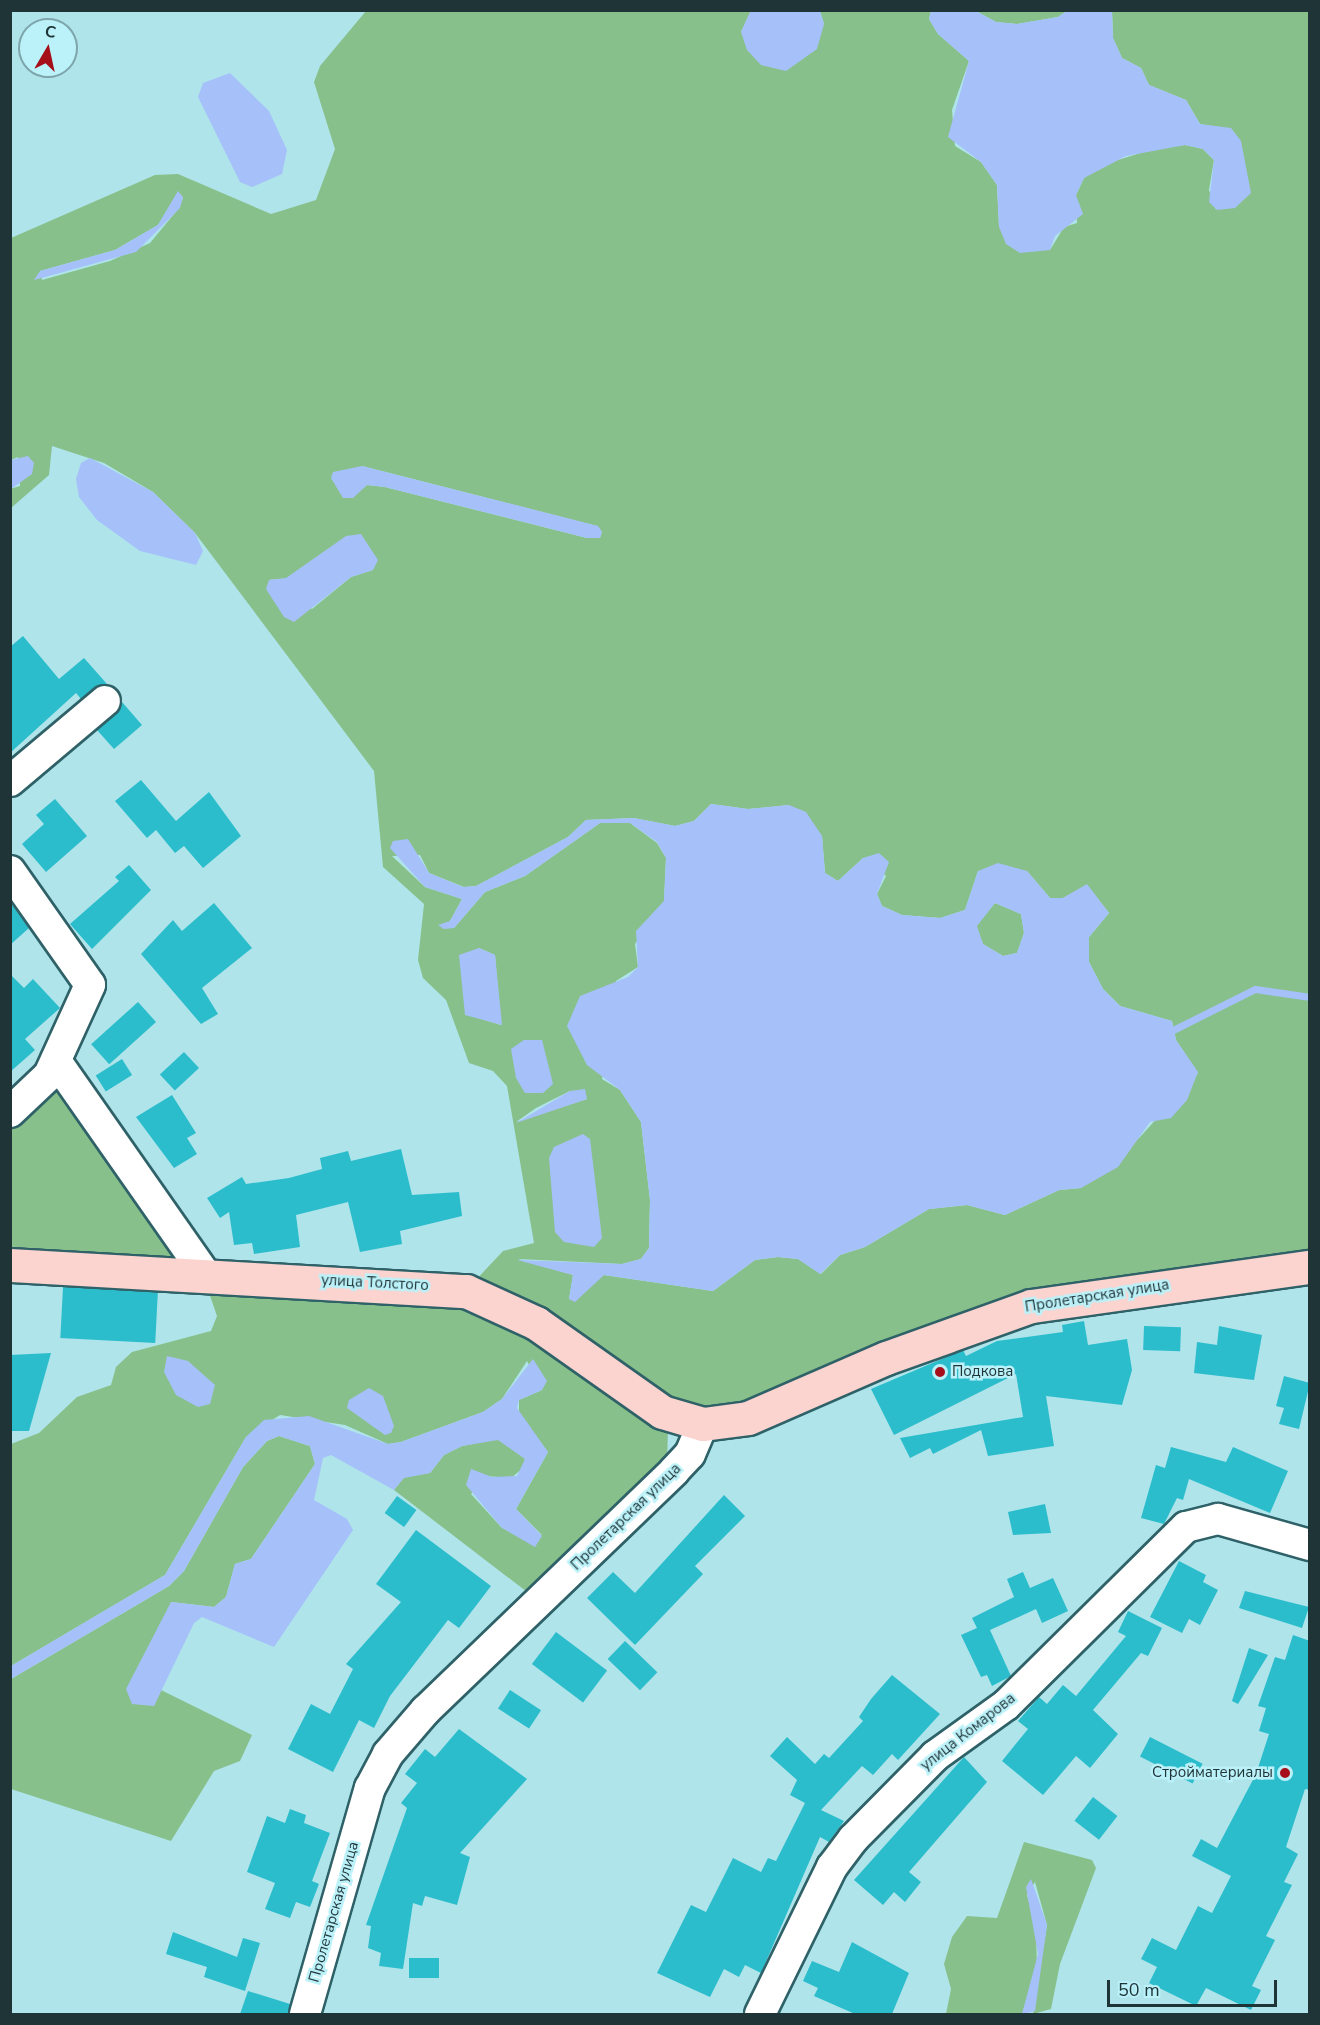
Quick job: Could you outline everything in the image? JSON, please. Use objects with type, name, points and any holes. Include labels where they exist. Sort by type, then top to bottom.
[{"type":"main road","name":"улица Толстого","points":[[10,1265],[205,1274],[466,1291],[536,1323],[662,1412],[702,1424]]},
{"type":"main road","name":"Пролетарская улица","points":[[702,1424],[748,1418],[886,1358],[1031,1306],[1310,1267]]},
{"type":"street","points":[[10,781],[105,701]]},
{"type":"street","points":[[10,871],[88,976],[89,993],[56,1061],[10,1112]]},
{"type":"street","points":[[56,1061],[205,1274]]},
{"type":"street","name":"Пролетарская улица","points":[[305,2014],[370,1788],[388,1754],[425,1711],[674,1471],[690,1454],[702,1424]]},
{"type":"street","name":"улица Комарова","points":[[760,2014],[832,1867],[865,1825],[935,1756],[1006,1705],[1186,1527],[1218,1519],[1310,1545]]},
{"type":"green space","points":[[366,11],[751,11],[741,32],[824,24],[820,11],[931,11],[929,19],[938,34],[969,61],[952,110],[955,146],[981,162],[997,185],[999,227],[1050,250],[1064,227],[1077,223],[1076,195],[1084,178],[1099,166],[1153,149],[1185,145],[1203,149],[1214,160],[1209,190],[1216,210],[1215,127],[1200,124],[1186,100],[1149,85],[1141,68],[1122,58],[1113,38],[1112,11],[1309,11],[1309,1258],[1066,1290],[738,1411],[678,1404],[474,1282],[503,1251],[534,1243],[507,1086],[493,1071],[469,1063],[446,1000],[423,978],[418,960],[424,904],[383,867],[374,771],[195,533],[153,492],[104,463],[52,446],[49,475],[11,508],[10,489],[20,486],[18,457],[11,460],[11,238],[155,175],[178,174],[271,214],[316,200],[335,149],[314,82],[320,66]],"holes":[[[178,192],[183,198],[179,208],[150,243],[110,261],[42,280],[40,271],[115,250],[158,225]],[[362,466],[597,526],[602,532],[600,538],[587,538],[385,487],[367,485],[353,497]],[[373,570],[351,577],[312,609],[269,580]],[[711,804],[748,809],[789,805],[822,836],[825,873],[838,881],[863,858],[886,876],[877,894],[882,906],[902,915],[940,918],[965,910],[978,871],[1027,871],[1050,898],[1063,898],[1087,885],[1109,913],[1089,937],[1089,962],[1103,989],[1120,1006],[1172,1021],[1176,1040],[1198,1073],[1140,1137],[1081,1188],[1059,1190],[1005,1215],[967,1205],[929,1209],[865,1247],[840,1255],[821,1274],[798,1259],[778,1257],[755,1260],[713,1291],[604,1275],[569,1299],[573,1275],[518,1259],[622,1264],[641,1259],[649,1248],[650,1200],[641,1122],[620,1090],[602,1079],[616,981],[638,967],[635,944],[664,901],[666,858],[657,843],[630,823],[600,823],[525,876],[485,892],[454,928],[450,921],[462,899],[425,887],[392,856],[420,855],[429,873],[464,887],[476,886],[568,837],[586,820],[634,818],[675,826],[694,821]],[[479,948],[495,955],[501,1025],[465,1014]],[[570,1091],[587,1099],[516,1122],[536,1108]]]},
{"type":"green space","points":[[976,11],[1067,11],[1058,17],[1017,24],[996,22]]},
{"type":"green space","points":[[995,903],[1021,914],[1024,933],[1017,953],[1003,956],[983,944],[976,926]]},
{"type":"green space","points":[[44,1058],[191,1264],[11,1255],[11,1092]]},
{"type":"green space","points":[[206,1284],[415,1294],[504,1317],[668,1427],[667,1464],[531,1595],[394,1490],[404,1477],[430,1473],[444,1455],[462,1446],[498,1439],[517,1449],[525,1459],[523,1468],[511,1478],[486,1476],[471,1494],[502,1528],[542,1535],[516,1509],[548,1452],[519,1416],[519,1400],[542,1390],[527,1361],[502,1399],[483,1412],[401,1442],[388,1444],[345,1425],[280,1415],[246,1437],[165,1575],[11,1666],[11,1444],[39,1433],[77,1397],[111,1385],[116,1367],[132,1352],[211,1331],[217,1316]]},
{"type":"green space","points":[[279,1436],[310,1446],[315,1464],[251,1559],[235,1564],[226,1597],[214,1607],[171,1602],[154,1706],[161,1690],[252,1735],[240,1761],[214,1771],[171,1841],[11,1789],[11,1679],[169,1586],[184,1571],[243,1467],[267,1441]]},
{"type":"green space","points":[[1024,1842],[1092,1860],[1096,1868],[1060,1964],[1051,2009],[1033,2014],[1047,1925],[1035,1882],[1027,1895],[1036,1929],[1037,1969],[1022,2014],[946,2014],[951,1989],[944,1964],[952,1937],[967,1916],[997,1918]]},
{"type":"water","points":[[751,10],[820,11],[824,24],[817,49],[786,71],[761,65],[747,50],[741,32]]},
{"type":"water","points":[[931,11],[976,11],[996,22],[1017,24],[1058,17],[1067,11],[1112,11],[1113,38],[1122,58],[1141,68],[1149,85],[1186,100],[1200,124],[1231,128],[1241,141],[1251,193],[1235,208],[1217,210],[1209,202],[1214,160],[1203,149],[1185,145],[1126,156],[1084,178],[1076,195],[1083,214],[1055,236],[1050,250],[1020,253],[1006,244],[999,227],[997,185],[981,162],[948,137],[969,61],[938,34],[929,19]]},
{"type":"water","points":[[230,73],[269,111],[287,150],[282,174],[252,187],[240,182],[198,97],[203,83]]},
{"type":"water","points":[[178,191],[183,197],[180,208],[136,252],[34,280],[40,271],[115,250],[158,225]]},
{"type":"water","points":[[28,456],[34,463],[32,474],[11,489],[11,460]]},
{"type":"water","points":[[90,458],[153,492],[195,533],[203,551],[196,565],[140,551],[97,520],[79,497],[76,479],[81,463]]},
{"type":"water","points":[[362,466],[598,526],[602,532],[600,538],[587,538],[385,487],[367,485],[353,498],[343,498],[331,478],[333,472]]},
{"type":"water","points":[[361,534],[378,560],[373,570],[351,577],[294,622],[284,617],[266,589],[269,580],[286,578],[346,536]]},
{"type":"water","points":[[711,804],[748,809],[789,805],[806,812],[822,836],[825,873],[838,881],[863,858],[879,853],[889,862],[877,894],[882,906],[902,915],[940,918],[965,910],[978,871],[998,863],[1027,871],[1050,898],[1063,898],[1087,884],[1109,913],[1089,937],[1089,962],[1103,989],[1120,1006],[1172,1021],[1176,1040],[1198,1072],[1187,1100],[1171,1118],[1150,1122],[1118,1167],[1081,1188],[1059,1190],[1005,1215],[967,1205],[929,1209],[865,1247],[840,1255],[820,1274],[798,1259],[778,1257],[755,1260],[713,1291],[604,1275],[575,1302],[569,1299],[573,1275],[517,1260],[622,1264],[641,1259],[649,1248],[650,1200],[641,1122],[620,1090],[587,1065],[567,1026],[580,996],[628,977],[638,967],[636,931],[664,901],[666,858],[657,842],[630,823],[600,823],[525,876],[485,892],[454,928],[444,929],[438,925],[450,921],[462,899],[425,887],[390,848],[393,841],[408,839],[429,873],[463,887],[476,886],[568,837],[586,820],[634,818],[675,826],[694,821]],"holes":[[[995,903],[1021,914],[1024,933],[1017,953],[1003,956],[983,944],[977,926]]]},
{"type":"water","points":[[479,948],[495,955],[502,1025],[465,1015],[459,955]]},
{"type":"water","points":[[524,1040],[542,1040],[553,1084],[543,1093],[525,1093],[516,1078],[511,1049]]},
{"type":"water","points":[[585,1089],[587,1099],[516,1123],[570,1091]]},
{"type":"water","points":[[583,1134],[590,1139],[602,1238],[594,1247],[564,1242],[555,1232],[549,1158],[554,1147]]},
{"type":"water","points":[[167,1356],[188,1361],[215,1385],[210,1404],[198,1407],[176,1395],[164,1372]]},
{"type":"water","points":[[533,1359],[547,1381],[542,1390],[519,1400],[517,1408],[548,1452],[516,1509],[542,1536],[535,1547],[502,1528],[466,1485],[471,1469],[492,1477],[517,1476],[525,1459],[498,1440],[462,1446],[444,1455],[430,1473],[404,1478],[394,1490],[331,1455],[323,1458],[314,1500],[347,1519],[353,1530],[274,1647],[202,1617],[194,1623],[154,1706],[132,1704],[126,1689],[171,1602],[214,1607],[226,1597],[235,1564],[251,1559],[315,1464],[310,1446],[279,1436],[267,1441],[243,1467],[184,1571],[169,1586],[11,1679],[11,1666],[165,1575],[246,1437],[264,1420],[309,1416],[388,1444],[401,1442],[483,1412],[502,1399]]},
{"type":"water","points":[[369,1388],[383,1396],[394,1426],[391,1433],[385,1435],[347,1408],[349,1400]]},
{"type":"water","points":[[1031,1879],[1047,1925],[1035,2011],[1022,2014],[1038,1954],[1026,1887]]},
{"type":"building","points":[[23,636],[59,679],[84,658],[107,684],[81,699],[76,693],[10,753],[10,647]]},
{"type":"building","points":[[122,702],[142,725],[114,749],[97,730]]},
{"type":"building","points":[[141,780],[176,821],[209,792],[241,836],[203,868],[184,846],[175,853],[156,830],[147,838],[115,801]]},
{"type":"building","points":[[55,799],[87,836],[46,872],[22,844],[44,824],[36,815]]},
{"type":"building","points":[[129,865],[151,890],[92,949],[70,924],[119,881],[115,877]]},
{"type":"building","points":[[10,902],[29,928],[10,945]]},
{"type":"building","points":[[214,903],[252,948],[202,988],[218,1014],[201,1024],[141,954],[173,920],[182,931]]},
{"type":"building","points":[[10,974],[24,988],[33,979],[60,1008],[25,1039],[35,1050],[10,1072]]},
{"type":"building","points":[[138,1002],[156,1022],[109,1064],[91,1044]]},
{"type":"building","points":[[184,1052],[199,1068],[175,1091],[160,1075]]},
{"type":"building","points":[[122,1059],[132,1075],[106,1092],[96,1075]]},
{"type":"building","points":[[172,1095],[196,1133],[187,1138],[197,1154],[174,1168],[136,1117]]},
{"type":"building","points":[[401,1149],[412,1195],[459,1192],[462,1216],[400,1231],[402,1244],[360,1252],[348,1202],[296,1215],[300,1247],[254,1254],[252,1243],[234,1245],[229,1212],[220,1218],[207,1198],[242,1177],[246,1184],[289,1178],[322,1169],[320,1158],[348,1151],[351,1161]]},
{"type":"building","points":[[63,1287],[158,1292],[155,1343],[60,1338]]},
{"type":"building","points":[[1084,1321],[1088,1345],[1127,1339],[1132,1370],[1122,1405],[1046,1396],[1054,1446],[988,1456],[981,1430],[933,1454],[930,1448],[910,1458],[900,1438],[1023,1417],[1016,1374],[894,1435],[871,1389],[963,1350],[966,1356],[997,1341],[1063,1332],[1062,1325]]},
{"type":"building","points":[[1144,1326],[1181,1327],[1180,1351],[1143,1350]]},
{"type":"building","points":[[1219,1326],[1262,1335],[1254,1380],[1194,1373],[1197,1342],[1217,1345]]},
{"type":"building","points":[[51,1353],[29,1431],[10,1431],[10,1355]]},
{"type":"building","points":[[1284,1376],[1310,1383],[1299,1429],[1279,1424],[1284,1408],[1276,1406]]},
{"type":"building","points":[[1171,1447],[1226,1462],[1233,1447],[1288,1471],[1270,1513],[1189,1479],[1183,1500],[1177,1498],[1164,1524],[1141,1518],[1156,1465],[1165,1468]]},
{"type":"building","points":[[724,1495],[745,1516],[695,1566],[703,1574],[635,1645],[587,1598],[613,1572],[635,1593]]},
{"type":"building","points":[[397,1496],[416,1510],[404,1527],[385,1513]]},
{"type":"building","points":[[1045,1504],[1051,1533],[1013,1535],[1008,1512]]},
{"type":"building","points":[[416,1530],[491,1586],[459,1628],[448,1620],[390,1696],[374,1728],[359,1720],[333,1772],[288,1749],[311,1704],[330,1714],[353,1669],[346,1664],[401,1602],[376,1584]]},
{"type":"building","points":[[1179,1561],[1206,1575],[1203,1582],[1218,1590],[1200,1625],[1189,1619],[1182,1633],[1150,1617]]},
{"type":"building","points":[[1023,1572],[1030,1588],[1053,1578],[1068,1611],[1042,1623],[1036,1609],[990,1630],[1011,1676],[992,1686],[987,1675],[981,1677],[961,1635],[977,1628],[972,1618],[1014,1597],[1007,1579]]},
{"type":"building","points":[[1245,1591],[1309,1607],[1302,1628],[1239,1608]]},
{"type":"building","points":[[1128,1611],[1162,1628],[1148,1656],[1141,1653],[1093,1710],[1118,1734],[1090,1768],[1076,1756],[1043,1795],[1002,1761],[1028,1729],[1018,1721],[1039,1697],[1047,1704],[1063,1685],[1076,1696],[1126,1636],[1118,1632]]},
{"type":"building","points":[[556,1632],[607,1671],[583,1702],[532,1664]]},
{"type":"building","points":[[1293,1635],[1310,1641],[1310,1790],[1305,1789],[1286,1847],[1298,1854],[1284,1882],[1292,1885],[1266,1936],[1275,1940],[1252,1986],[1261,1990],[1251,2010],[1206,1988],[1196,2006],[1149,1983],[1157,1967],[1141,1959],[1152,1938],[1176,1950],[1198,1906],[1212,1913],[1231,1876],[1192,1856],[1201,1839],[1217,1848],[1256,1774],[1269,1734],[1259,1731],[1266,1708],[1258,1706],[1275,1657],[1285,1660]]},
{"type":"building","points":[[625,1641],[657,1672],[640,1690],[608,1659]]},
{"type":"building","points":[[1249,1648],[1268,1655],[1238,1704],[1232,1701]]},
{"type":"building","points":[[892,1675],[940,1714],[898,1760],[892,1754],[873,1775],[862,1766],[821,1810],[844,1821],[829,1842],[820,1837],[761,1973],[745,1965],[739,1977],[724,1969],[710,1997],[657,1973],[691,1905],[706,1912],[733,1858],[761,1872],[768,1858],[776,1861],[805,1803],[790,1795],[797,1780],[770,1756],[787,1737],[815,1764],[824,1754],[829,1758],[863,1721],[859,1717]]},
{"type":"building","points":[[510,1690],[541,1710],[529,1729],[498,1708]]},
{"type":"building","points":[[459,1729],[527,1779],[460,1853],[470,1857],[457,1905],[425,1896],[422,1906],[413,1903],[403,1969],[379,1966],[381,1953],[368,1948],[371,1926],[366,1925],[407,1808],[401,1803],[417,1783],[405,1774],[425,1749],[435,1757]]},
{"type":"building","points":[[1150,1737],[1203,1764],[1193,1783],[1140,1757]]},
{"type":"building","points":[[964,1757],[987,1782],[909,1872],[921,1882],[905,1902],[894,1892],[883,1905],[854,1880]]},
{"type":"building","points":[[1093,1797],[1117,1816],[1099,1840],[1075,1821]]},
{"type":"building","points":[[290,1809],[306,1815],[304,1823],[330,1833],[312,1881],[319,1884],[310,1907],[296,1902],[290,1918],[265,1909],[275,1883],[247,1872],[267,1816],[285,1823]]},
{"type":"building","points":[[173,1932],[237,1957],[243,1938],[260,1943],[245,1991],[204,1977],[207,1967],[166,1954]]},
{"type":"building","points":[[852,1942],[909,1973],[892,2014],[855,2014],[814,1996],[818,1988],[803,1981],[812,1961],[839,1972]]},
{"type":"building","points":[[409,1958],[439,1958],[439,1978],[409,1978]]},
{"type":"building","points":[[248,1991],[290,2004],[288,2014],[240,2014]]},
{"type":"waterway","points":[[1167,1033],[1255,989],[1310,997]]},
{"type":"place","name":"Подкова","points":[[940,1372]]},
{"type":"place","name":"Стройматериалы","points":[[1285,1773]]}]
